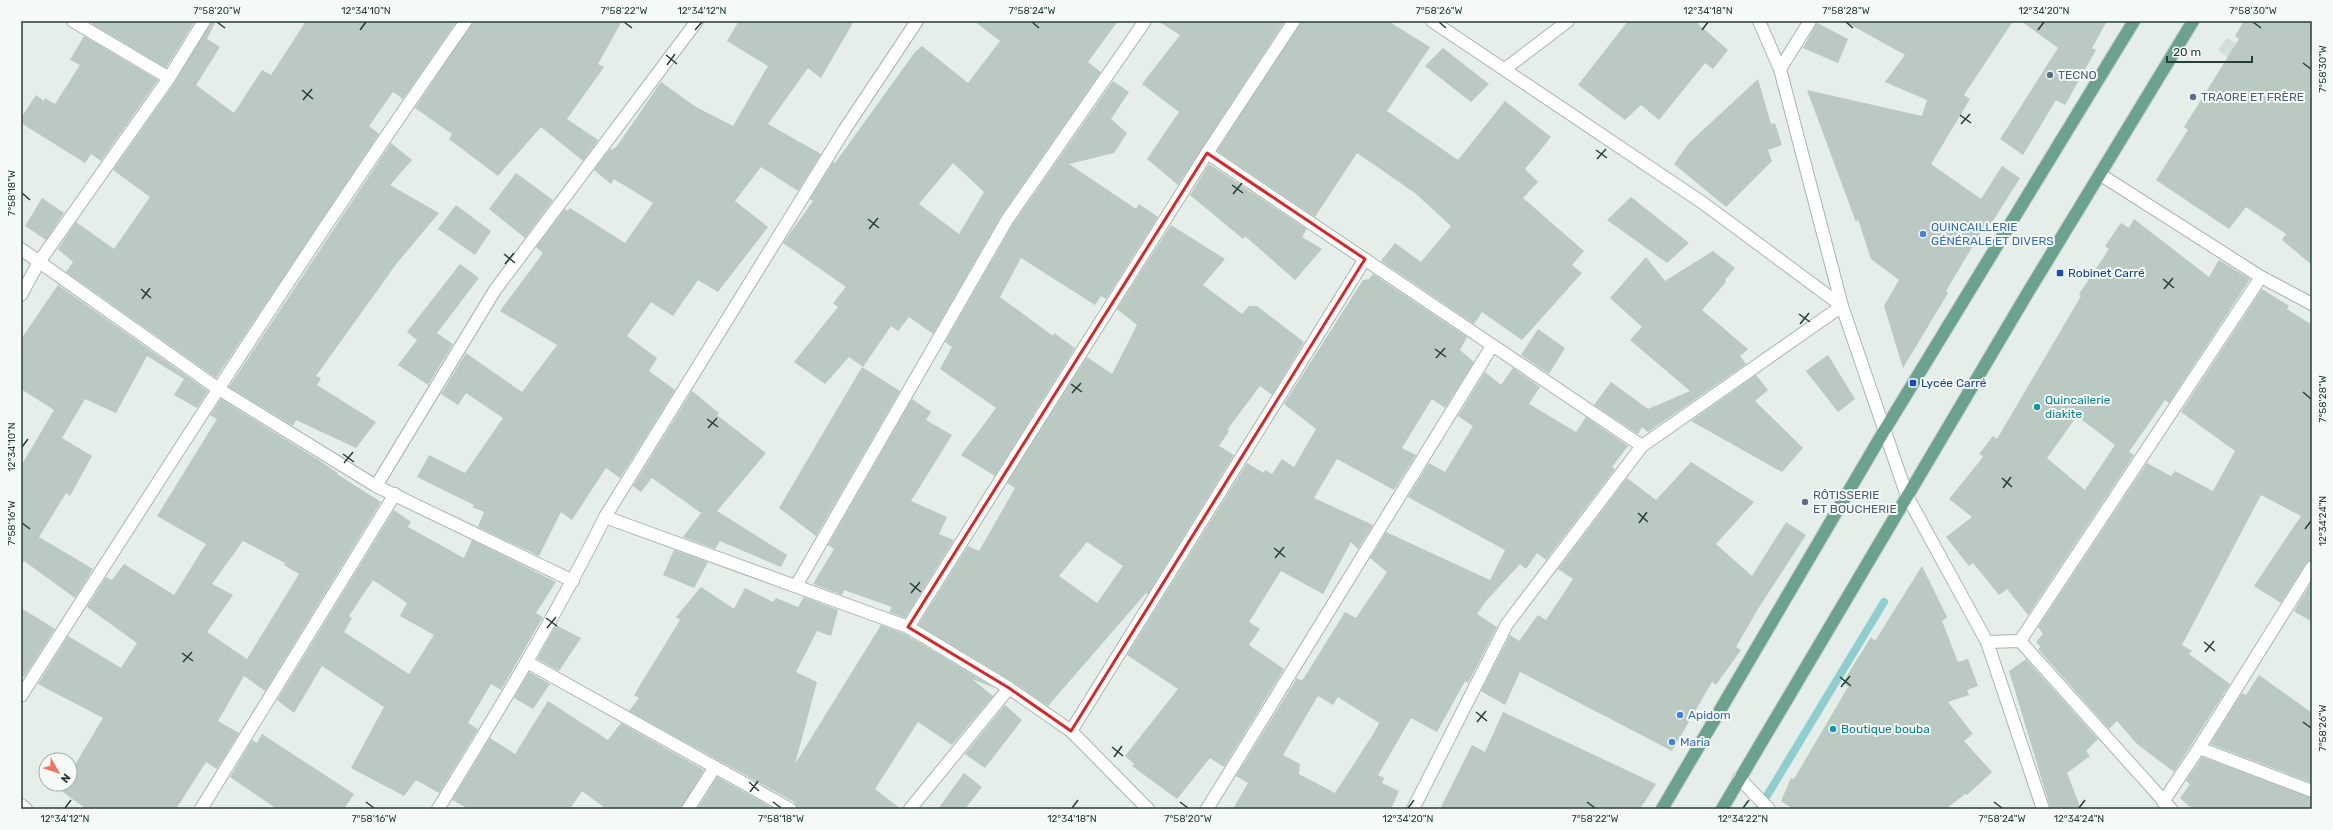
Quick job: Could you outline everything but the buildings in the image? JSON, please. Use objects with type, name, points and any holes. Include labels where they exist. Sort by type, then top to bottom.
[{"type":"main road","points":[[1662,809],[1884,431],[2134,21]]},
{"type":"main road","points":[[1722,809],[2027,294],[2194,21]]},
{"type":"street","points":[[73,21],[169,78]]},
{"type":"street","points":[[21,295],[39,262],[169,78],[204,21]]},
{"type":"street","points":[[21,696],[217,388],[390,129],[466,21]]},
{"type":"street","points":[[376,486],[496,290],[697,21]]},
{"type":"street","points":[[438,809],[527,662],[573,581],[605,517],[845,129],[917,21]]},
{"type":"street","points":[[796,586],[1007,220],[1145,21]]},
{"type":"street","points":[[908,627],[1207,153],[1294,21]]},
{"type":"street","points":[[1432,21],[1703,203],[1842,306]]},
{"type":"street","points":[[1505,70],[1568,21]]},
{"type":"street","points":[[1759,21],[1780,69],[1842,306],[1907,496],[1987,642],[2043,809]]},
{"type":"street","points":[[1780,69],[1810,21]]},
{"type":"street","points":[[1207,153],[1642,446]]},
{"type":"street","points":[[2101,175],[2261,277],[2310,300]]},
{"type":"street","points":[[21,249],[217,388],[376,486],[573,581]]},
{"type":"street","points":[[1071,731],[1365,259]]},
{"type":"street","points":[[2020,641],[2261,277]]},
{"type":"street","points":[[1413,809],[1507,624],[1642,446],[1842,306]]},
{"type":"street","points":[[1207,809],[1492,346]]},
{"type":"street","points":[[200,809],[395,494]]},
{"type":"street","points":[[605,517],[908,627],[1009,688],[1071,731],[1148,809]]},
{"type":"street","points":[[1987,642],[2020,641],[2167,805],[2199,748],[2312,567]]},
{"type":"street","points":[[527,662],[790,809]]},
{"type":"street","points":[[910,809],[1009,688]]},
{"type":"street","points":[[2199,748],[2312,791]]},
{"type":"street","points":[[688,809],[716,767]]},
{"type":"street","points":[[1739,778],[1769,809]]},
{"type":"street","points":[[21,805],[26,809]]},
{"type":"highlighted area","points":[[1207,153],[1365,259],[1071,731],[1009,688],[908,627]]},
{"type":"shaded area","points":[[2227,38],[2251,53],[2251,75],[2218,50]]},
{"type":"waterway","points":[[1759,809],[1884,602]]},
{"type":"place","name":"TECNO","points":[[2050,75]]},
{"type":"place","name":"TRAORE ET FRÈRE","points":[[2193,97]]},
{"type":"place","name":"QUINCAILLERIE GÉNÉRALE ET DIVERS","points":[[1923,234]]},
{"type":"place","name":"Robinet Carré","points":[[2060,273]]},
{"type":"place","name":"Lycée Carré","points":[[1913,383]]},
{"type":"place","name":"Quincailerie diakite","points":[[2037,407]]},
{"type":"place","name":"RÔTISSERIE ET BOUCHERIE","points":[[1805,502]]},
{"type":"place","name":"Apidom","points":[[1680,715]]},
{"type":"place","name":"Boutique bouba","points":[[1833,729]]},
{"type":"place","name":"Maria","points":[[1672,742]]}]
